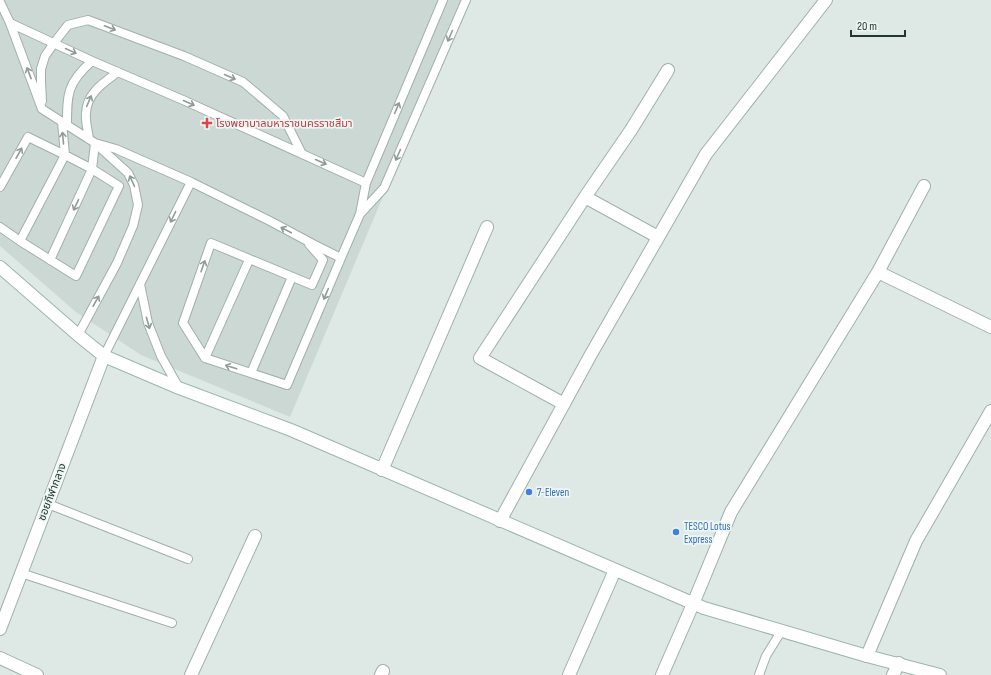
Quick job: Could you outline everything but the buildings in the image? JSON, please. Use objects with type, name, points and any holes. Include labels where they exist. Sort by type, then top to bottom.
[{"type":"street","points":[[500,521],[590,356],[706,154],[826,0]]},
{"type":"street","points":[[564,404],[480,358],[585,197],[631,130],[668,70]]},
{"type":"street","points":[[662,675],[731,512],[878,272],[924,186]]},
{"type":"street","points":[[585,197],[658,238]]},
{"type":"street","points":[[382,470],[487,227]]},
{"type":"street","points":[[0,267],[104,356],[179,388],[291,430],[693,604],[867,656],[899,663],[940,675]]},
{"type":"street","points":[[878,272],[991,327]]},
{"type":"street","name":"ซอยกีฬากลาง","points":[[0,628],[104,356]]},
{"type":"street","points":[[867,656],[916,542],[991,412]]},
{"type":"street","points":[[191,675],[255,536]]},
{"type":"street","points":[[568,675],[615,570]]},
{"type":"street","points":[[0,658],[37,675]]},
{"type":"street","points":[[893,675],[899,663]]},
{"type":"lane","points":[[304,239],[323,260],[312,285],[292,278],[211,243],[183,323],[205,358],[287,385],[360,214],[366,182],[443,0]]},
{"type":"lane","points":[[360,214],[384,188],[466,0]]},
{"type":"lane","points":[[0,2],[10,22],[42,109],[92,141],[128,173],[134,185],[138,205],[133,226],[117,263],[78,335]]},
{"type":"lane","points":[[42,109],[41,70],[45,56],[68,25],[88,20],[184,56],[243,82],[283,116],[302,154]]},
{"type":"lane","points":[[10,22],[92,61],[366,182]]},
{"type":"lane","points":[[20,241],[65,155],[65,124],[69,91],[73,82],[82,70],[92,61]]},
{"type":"lane","points":[[50,260],[92,170],[92,141],[85,114],[88,100],[103,83],[118,72]]},
{"type":"lane","points":[[0,187],[28,137],[65,155],[119,186],[76,276],[0,227]]},
{"type":"lane","points":[[92,141],[116,149],[191,182],[341,258]]},
{"type":"lane","points":[[104,356],[191,182]]},
{"type":"lane","points":[[205,358],[250,260]]},
{"type":"lane","points":[[251,373],[292,278]]},
{"type":"lane","points":[[140,284],[148,323],[161,356],[179,388]]},
{"type":"lane","points":[[48,504],[188,559]]},
{"type":"lane","points":[[21,573],[172,623]]},
{"type":"lane","points":[[759,675],[766,656],[782,630]]},
{"type":"shaded area","name":"โรงพยาบาลมหาราชนครราชสีมา","points":[[0,0],[466,0],[290,417],[141,355],[76,312],[0,246]]},
{"type":"place","name":"โรงพยาบาลมหาราชนครราชสีมา","points":[[207,123]]},
{"type":"place","name":"7-Eleven","points":[[529,492]]},
{"type":"place","name":"TESCO Lotus Express","points":[[676,532]]}]
